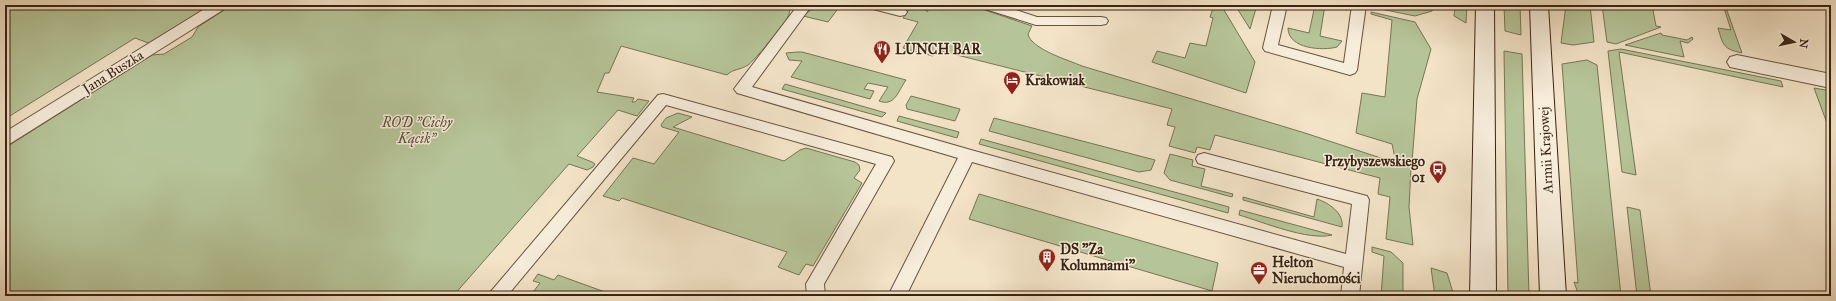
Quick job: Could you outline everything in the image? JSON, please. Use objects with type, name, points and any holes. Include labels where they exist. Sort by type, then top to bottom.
[{"type":"main road","points":[[1483,296],[1485,5]]},
{"type":"main road","name":"Armii Krajowej","points":[[1539,5],[1553,296]]},
{"type":"main road","points":[[1737,62],[1831,81]]},
{"type":"lane","name":"Jana Buszka","points":[[5,139],[220,5]]},
{"type":"lane","points":[[805,5],[742,89],[938,145],[967,155],[1354,263]]},
{"type":"lane","points":[[874,5],[900,12]]},
{"type":"lane","points":[[987,5],[1036,21],[1101,21]]},
{"type":"lane","points":[[1280,5],[1270,48],[1350,70],[1359,5]]},
{"type":"lane","points":[[496,296],[663,99],[886,161],[817,280],[816,296]]},
{"type":"lane","points":[[897,296],[967,155]]},
{"type":"lane","points":[[1204,159],[1361,200],[1350,296]]},
{"type":"green space","points":[[5,5],[213,5],[151,44],[135,38],[5,119]]},
{"type":"green space","name":"ROD \"Cichy Kącik\"","points":[[232,5],[789,5],[790,10],[783,25],[752,62],[745,67],[727,75],[621,46],[609,73],[605,73],[597,92],[634,98],[632,102],[635,102],[638,99],[649,101],[637,116],[618,110],[577,156],[595,164],[593,167],[587,170],[569,164],[453,296],[5,296],[5,148],[152,55],[164,54],[192,37],[198,27]]},
{"type":"green space","points":[[821,5],[840,6],[828,22],[803,16],[812,9]]},
{"type":"green space","points":[[912,5],[918,5],[928,12],[925,7],[929,5],[970,5],[1032,26],[1028,34],[1036,44],[1051,53],[1082,66],[1305,133],[1411,168],[1409,207],[1413,245],[1386,239],[1390,197],[1378,194],[1380,178],[1215,135],[1210,150],[1197,147],[1195,153],[1169,146],[1175,127],[1167,125],[1172,109],[937,50],[933,56],[903,48],[918,22],[903,18]]},
{"type":"green space","points":[[1003,5],[1054,5],[1029,10]]},
{"type":"green space","points":[[1214,5],[1221,5],[1255,62],[1246,93],[1152,62],[1157,51],[1185,58],[1190,43],[1206,46],[1213,18],[1210,17]]},
{"type":"green space","points":[[1235,5],[1257,5],[1250,29]]},
{"type":"green space","points":[[1315,5],[1325,5],[1320,36],[1342,41],[1337,47],[1323,49],[1307,47],[1294,40],[1290,35],[1288,28],[1309,33]]},
{"type":"green space","points":[[1325,5],[1347,7],[1347,10]]},
{"type":"green space","points":[[1371,5],[1393,9],[1394,5],[1434,5],[1432,11],[1415,16],[1371,7]]},
{"type":"green space","points":[[1455,5],[1467,5],[1466,23],[1454,16]]},
{"type":"green space","points":[[1504,5],[1520,5],[1521,35],[1505,31]]},
{"type":"green space","points":[[1566,5],[1590,5],[1594,42],[1573,45],[1561,43]]},
{"type":"green space","points":[[1602,5],[1652,5],[1656,26],[1661,27],[1616,44],[1607,42]]},
{"type":"green space","points":[[1723,5],[1725,5],[1742,53],[1727,48],[1721,39],[1718,28],[1731,30]]},
{"type":"green space","points":[[1371,12],[1415,22],[1431,49],[1417,99],[1412,162],[1395,158],[1392,144],[1356,133],[1362,93],[1385,97],[1392,20],[1371,14]]},
{"type":"green space","points":[[1661,33],[1662,35],[1687,40],[1692,37],[1693,39],[1688,43],[1680,41],[1684,57],[1625,45]]},
{"type":"green space","points":[[1621,49],[1781,81],[1783,87],[1619,52],[1636,175],[1622,172],[1608,51]]},
{"type":"green space","points":[[1504,51],[1522,54],[1529,296],[1508,296]]},
{"type":"green space","points":[[802,52],[906,80],[896,97],[889,102],[879,101],[888,87],[868,83],[864,89],[874,91],[870,99],[791,77],[802,61],[789,60],[786,53]]},
{"type":"green space","points":[[1587,60],[1597,65],[1621,296],[1579,296],[1574,282],[1578,283],[1562,64]]},
{"type":"green space","points":[[785,84],[886,113],[882,117],[782,89]]},
{"type":"green space","points":[[1814,88],[1831,91],[1831,134]]},
{"type":"green space","points":[[911,96],[960,109],[955,121],[907,109],[906,105]]},
{"type":"green space","points":[[678,113],[692,117],[673,127],[784,161],[800,150],[806,148],[855,162],[859,165],[860,170],[854,178],[862,183],[813,266],[806,264],[799,275],[778,267],[787,252],[622,198],[619,201],[603,196],[633,158],[654,164],[679,132],[662,127],[661,125],[666,118]]},
{"type":"green space","points":[[899,116],[959,132],[957,138],[897,121]]},
{"type":"green space","points":[[994,118],[1155,160],[1151,170],[1139,172],[989,131]]},
{"type":"green space","points":[[981,139],[1229,207],[1228,213],[979,144]]},
{"type":"green space","points":[[1170,154],[1193,160],[1192,166],[1205,169],[1201,186],[1233,194],[1232,197],[1170,180],[1164,173]]},
{"type":"green space","points":[[979,194],[1218,263],[1212,291],[969,219]]},
{"type":"green space","points":[[1243,197],[1314,217],[1317,199],[1335,209],[1341,217],[1342,227],[1243,200]]},
{"type":"green space","points":[[1627,207],[1640,210],[1651,296],[1637,296]]},
{"type":"green space","points":[[1240,210],[1332,235],[1311,235],[1286,230],[1239,215]]},
{"type":"green space","points":[[1372,247],[1391,252],[1403,263],[1403,296],[1381,296],[1384,256],[1372,252]]},
{"type":"green space","points":[[1431,268],[1447,273],[1454,296],[1435,296]]},
{"type":"green space","points":[[538,274],[554,280],[558,275],[616,296],[530,296],[540,283],[533,281]]},
{"type":"place","name":"LUNCH BAR","points":[[882,64]]},
{"type":"place","name":"Krakowiak","points":[[1012,95]]},
{"type":"place","name":"Przybyszewskiego 01","points":[[1438,184]]},
{"type":"place","name":"DS \"Za Kolumnami\"","points":[[1047,272]]},
{"type":"place","name":"Helton Nieruchomości","points":[[1259,285]]}]
